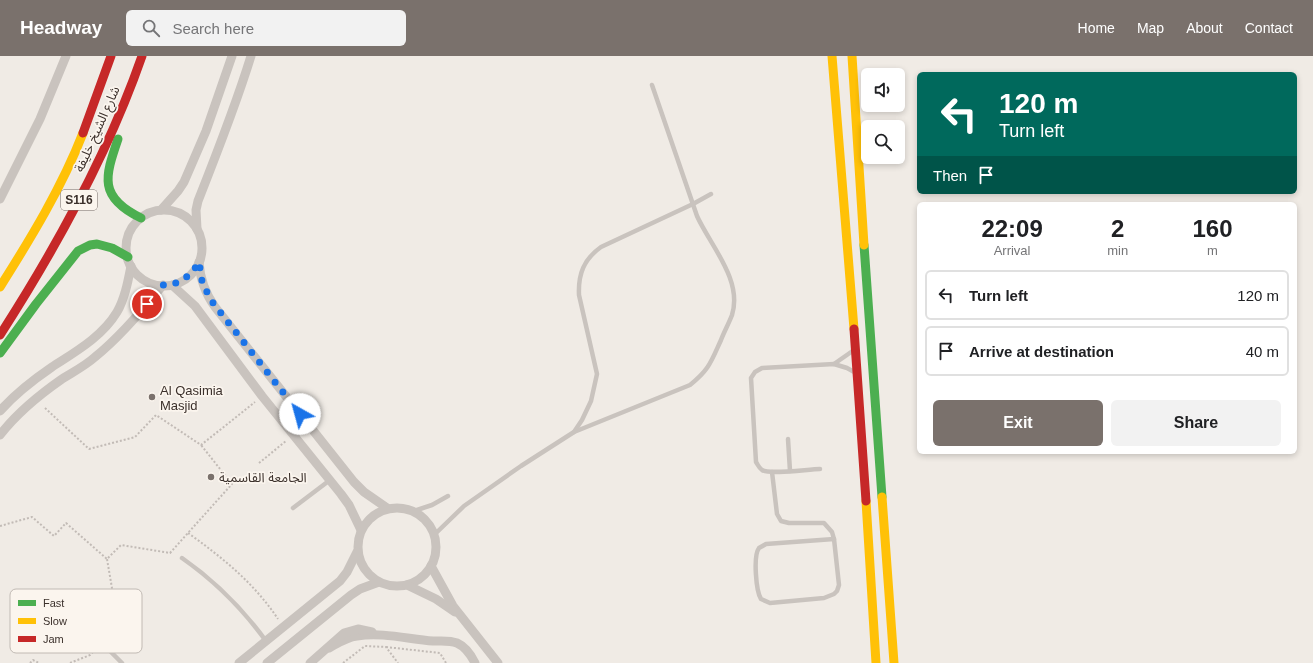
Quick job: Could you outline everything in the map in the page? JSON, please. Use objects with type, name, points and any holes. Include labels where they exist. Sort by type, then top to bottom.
[{"type":"main road","name":"شارع الشيخ خليفة","points":[[0,287],[34,231],[63,177],[89,117],[111,56]]},
{"type":"main road","name":"شارع الشيخ خليفة","points":[[0,336],[26,296],[80,199],[118,117],[142,56]]},
{"type":"main road","points":[[832,56],[858,374],[876,663]]},
{"type":"main road","points":[[852,56],[859,178],[894,663]]},
{"type":"main road","points":[[118,117],[119,134],[108,172],[110,188],[117,202],[124,209],[141,218]]},
{"type":"main road","points":[[0,353],[36,304],[78,252],[83,248],[97,244],[112,248],[129,261]]},
{"type":"street","points":[[0,199],[40,119],[66,56]]},
{"type":"street","points":[[161,210],[184,182],[206,131],[232,56]]},
{"type":"street","points":[[197,229],[185,217],[170,210],[154,211],[141,218],[131,229],[128,235],[126,250],[129,261],[141,277],[155,284],[167,285],[180,282],[188,277],[199,262],[202,246],[197,229],[196,214],[198,201],[226,131],[251,56]]},
{"type":"street","points":[[0,411],[26,386],[83,347],[108,323],[123,301],[129,261]]},
{"type":"street","points":[[199,262],[203,286],[215,307],[354,482],[364,492],[387,508]]},
{"type":"street","points":[[167,285],[195,306],[262,396],[349,505],[361,530]]},
{"type":"street","points":[[0,435],[24,409],[42,394],[106,348],[167,285]]},
{"type":"street","points":[[401,507],[414,511],[427,521],[434,535],[436,551],[431,566],[417,581],[407,585],[393,586],[379,582],[372,578],[363,567],[357,545],[361,530],[371,516],[387,508],[401,507]]},
{"type":"street","points":[[239,663],[340,581],[347,572],[358,552]]},
{"type":"street","points":[[431,566],[445,592],[462,618],[498,663]]},
{"type":"street","points":[[268,663],[352,595],[369,585],[379,582]]},
{"type":"street","points":[[407,585],[436,599],[462,618]]},
{"type":"street","points":[[310,663],[329,648],[344,633],[354,629],[363,629],[383,636],[434,641],[457,649],[474,663]]},
{"type":"lane","points":[[434,535],[464,506],[521,466],[574,432],[690,385],[703,374],[711,362],[732,314],[734,295],[726,268],[703,230],[652,85]]},
{"type":"lane","points":[[574,432],[582,420],[591,401],[597,374],[579,295],[579,278],[585,263],[589,257],[601,247],[711,194]]},
{"type":"lane","points":[[834,364],[856,348]]},
{"type":"lane","points":[[820,468],[772,472],[762,470],[756,462],[750,382],[758,369],[762,368],[834,364],[847,368],[858,374]]},
{"type":"lane","points":[[788,439],[790,471]]},
{"type":"lane","points":[[772,472],[777,514],[781,521],[789,523],[824,523],[832,532],[834,539],[839,585],[834,594],[824,598],[770,603],[761,599],[758,590],[756,555],[759,548],[766,544],[834,539]]},
{"type":"lane","points":[[293,508],[330,480]]},
{"type":"lane","points":[[414,511],[432,505],[448,496]]},
{"type":"lane","points":[[182,558],[198,569],[228,595],[266,641]]},
{"type":"lane","points":[[112,653],[122,663]]},
{"type":"path","points":[[201,445],[262,396]]},
{"type":"path","points":[[46,408],[89,448],[135,437],[156,415],[201,445],[232,484],[170,553],[121,545],[107,559]]},
{"type":"path","points":[[0,526],[32,517],[54,536],[66,523],[107,559],[112,589]]},
{"type":"path","points":[[188,533],[213,551],[244,578],[272,609],[284,627]]},
{"type":"path","points":[[343,663],[365,646],[440,653],[446,663]]},
{"type":"path","points":[[386,647],[398,663]]},
{"type":"path","points":[[70,663],[92,653]]},
{"type":"path","points":[[30,663],[33,660],[39,663]]},
{"type":"traffic: fast","points":[[118,139],[110,164],[108,185],[111,194],[117,202],[141,218]]},
{"type":"traffic: fast","points":[[0,353],[78,251],[90,245],[97,244],[112,248],[128,257]]},
{"type":"traffic: fast","points":[[864,245],[882,497]]},
{"type":"traffic: slow","points":[[832,56],[854,329]]},
{"type":"traffic: slow","points":[[852,56],[864,245]]},
{"type":"traffic: slow","points":[[0,287],[56,193],[83,133]]},
{"type":"traffic: slow","points":[[882,497],[894,663]]},
{"type":"traffic: slow","points":[[866,501],[876,663]]},
{"type":"traffic: jam","points":[[83,133],[111,56]]},
{"type":"traffic: jam","points":[[0,335],[61,234],[79,200],[113,129],[142,56]]},
{"type":"traffic: jam","points":[[854,329],[866,501]]},
{"type":"place","name":"Al Qasimia Masjid","points":[[152,397]]},
{"type":"place","name":"الجامعة القاسمية","points":[[211,477]]},
{"type":"route","points":[[147,304],[163,285],[172,285],[188,277],[199,262],[205,290],[215,307],[300,414]]}]
